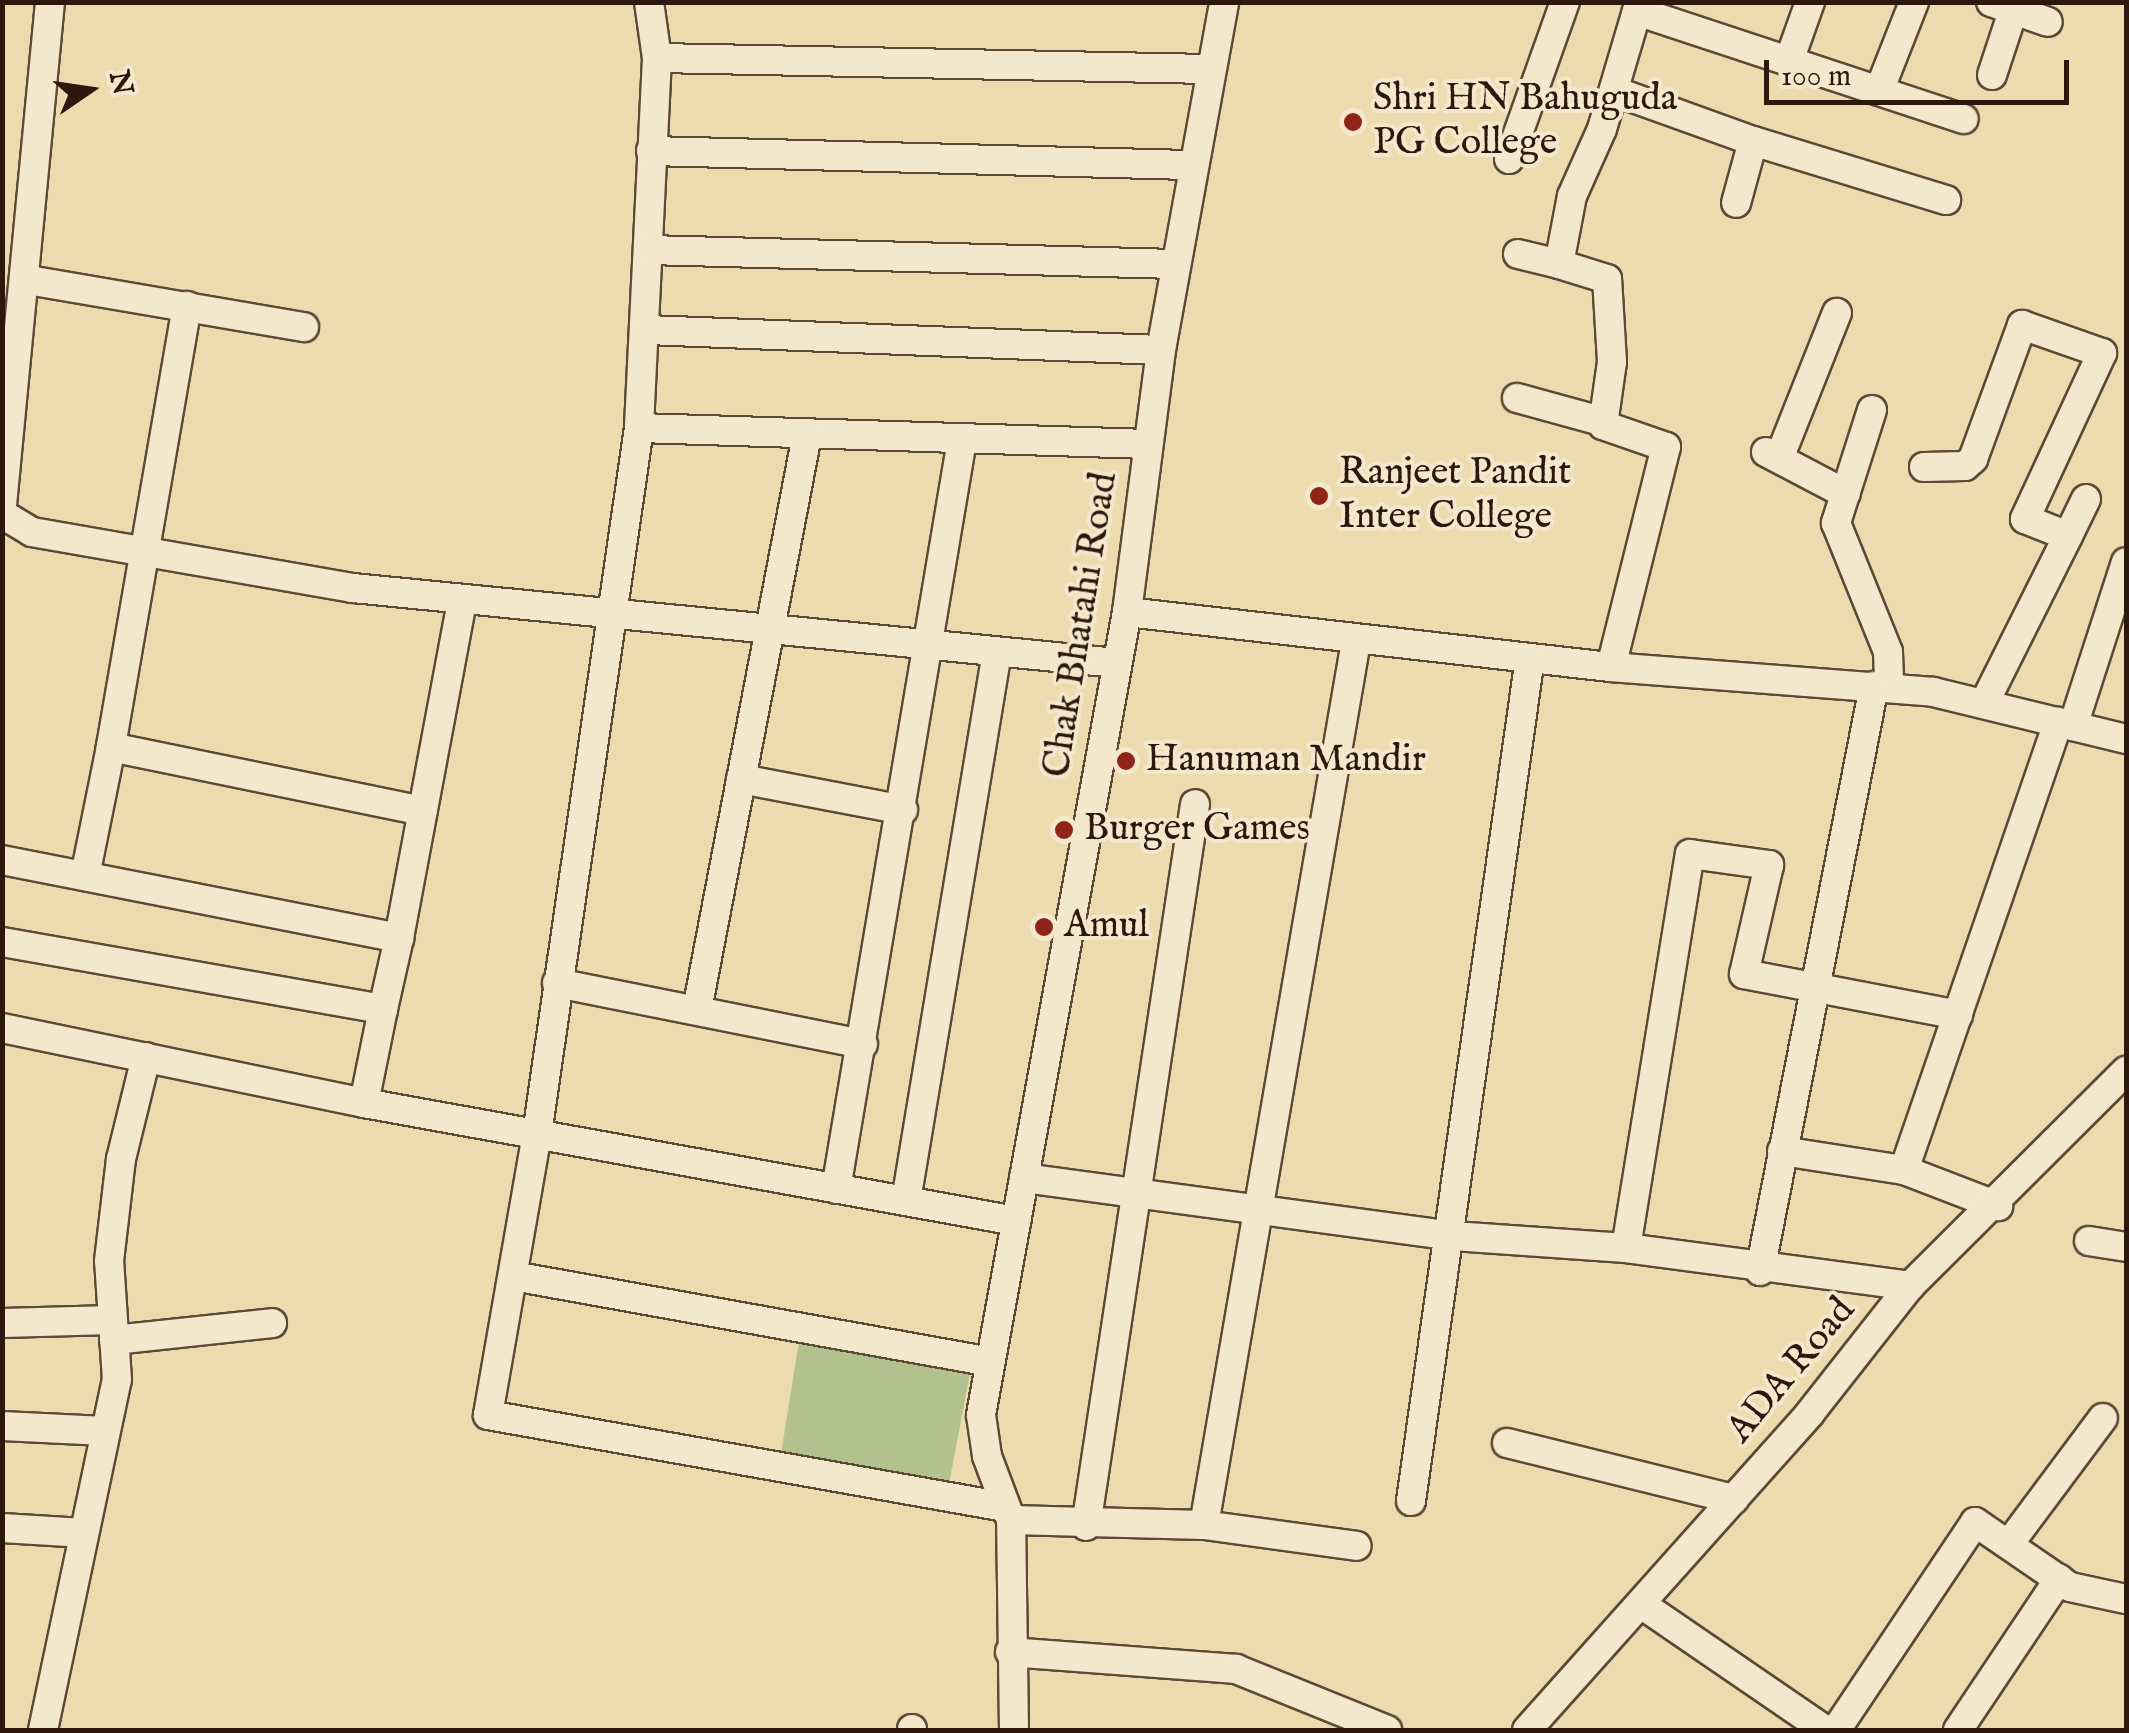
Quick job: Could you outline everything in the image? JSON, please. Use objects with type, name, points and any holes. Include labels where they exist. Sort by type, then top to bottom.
[{"type":"street","points":[[2,505],[28,280],[50,2]]},
{"type":"street","points":[[649,2],[657,58],[647,330],[639,428],[538,1134],[488,1414],[1086,1526],[1204,1524],[1358,1546]]},
{"type":"street","name":"Chak Bhatahi Road","points":[[1014,1730],[1008,1513],[981,1415],[1126,612],[1161,350],[1191,165],[1224,2]]},
{"type":"street","points":[[1509,159],[1565,2]]},
{"type":"street","points":[[1789,61],[1810,2]]},
{"type":"street","points":[[1879,92],[1914,2]]},
{"type":"street","points":[[1992,75],[2007,5],[2048,22]]},
{"type":"street","points":[[1558,264],[1572,196],[1614,91],[1638,11],[1964,119]]},
{"type":"street","points":[[657,58],[1211,69]]},
{"type":"street","points":[[1614,91],[1753,141],[1946,200]]},
{"type":"street","points":[[1736,203],[1753,141]]},
{"type":"street","points":[[652,151],[1191,165]]},
{"type":"street","points":[[648,250],[1176,264]]},
{"type":"street","points":[[1518,254],[1607,279],[1612,362],[1604,422]]},
{"type":"street","points":[[28,280],[304,327]]},
{"type":"street","points":[[84,876],[149,552],[187,306]]},
{"type":"street","points":[[1838,313],[1773,454],[1846,494]]},
{"type":"street","points":[[1924,468],[1965,466],[1973,458],[2022,326],[2102,353],[2025,518],[2068,536]]},
{"type":"street","points":[[647,330],[1161,350]]},
{"type":"street","points":[[1517,398],[1604,422],[1666,447],[1611,667]]},
{"type":"street","points":[[1760,1271],[1888,652],[1836,523],[1872,410]]},
{"type":"street","points":[[639,428],[1148,444]]},
{"type":"street","points":[[698,1010],[766,631],[807,435]]},
{"type":"street","points":[[836,1188],[962,440]]},
{"type":"street","points":[[1984,702],[2086,499]]},
{"type":"street","points":[[2,514],[32,532],[462,601],[1117,662]]},
{"type":"street","points":[[1904,1170],[2126,562]]},
{"type":"street","points":[[364,1102],[462,601]]},
{"type":"street","points":[[1126,612],[1611,667],[1882,687],[1984,702],[2126,740]]},
{"type":"street","points":[[1204,1524],[1255,1209],[1356,640]]},
{"type":"street","points":[[906,1201],[997,652]]},
{"type":"street","points":[[1411,1501],[1453,1236],[1530,658]]},
{"type":"street","points":[[111,748],[423,811]]},
{"type":"street","points":[[741,780],[902,810]]},
{"type":"street","points":[[1086,1526],[1132,1192],[1195,804]]},
{"type":"street","points":[[1626,1248],[1690,854],[1769,865],[1744,974],[1958,1016]]},
{"type":"street","points":[[2,860],[399,938]]},
{"type":"street","points":[[2,942],[383,1009]]},
{"type":"street","points":[[557,984],[863,1044]]},
{"type":"street","points":[[2,1028],[364,1102],[1016,1221]]},
{"type":"street","points":[[43,1730],[117,1380],[109,1262],[121,1160],[146,1057]]},
{"type":"street","name":"ADA Road","points":[[1527,1730],[1734,1499],[1910,1286],[1998,1206],[2126,1071]]},
{"type":"street","points":[[1782,1152],[1904,1170],[1998,1206]]},
{"type":"street","points":[[1024,1178],[1453,1236],[1626,1248],[1760,1271],[1910,1286]]},
{"type":"street","points":[[2089,1242],[2126,1247]]},
{"type":"street","points":[[513,1276],[990,1362]]},
{"type":"street","points":[[2,1323],[113,1330],[272,1323]]},
{"type":"street","points":[[2009,1544],[2103,1418]]},
{"type":"street","points":[[2,1426],[105,1431]]},
{"type":"street","points":[[1507,1443],[1734,1499]]},
{"type":"street","points":[[1836,1730],[1976,1522],[2059,1579],[2126,1599]]},
{"type":"street","points":[[2,1528],[84,1533]]},
{"type":"street","points":[[1958,1730],[2059,1579]]},
{"type":"street","points":[[1641,1604],[1825,1730]]},
{"type":"street","points":[[1010,1652],[1236,1670],[1387,1730]]},
{"type":"green space","points":[[800,1335],[971,1368],[949,1484],[781,1454]]},
{"type":"place","name":"Shri HN Bahuguda PG College","points":[[1353,122]]},
{"type":"place","name":"Ranjeet Pandit Inter College","points":[[1319,496]]},
{"type":"place","name":"Hanuman Mandir","points":[[1126,761]]},
{"type":"place","name":"Burger Games","points":[[1064,830]]},
{"type":"place","name":"Amul","points":[[1044,927]]}]
